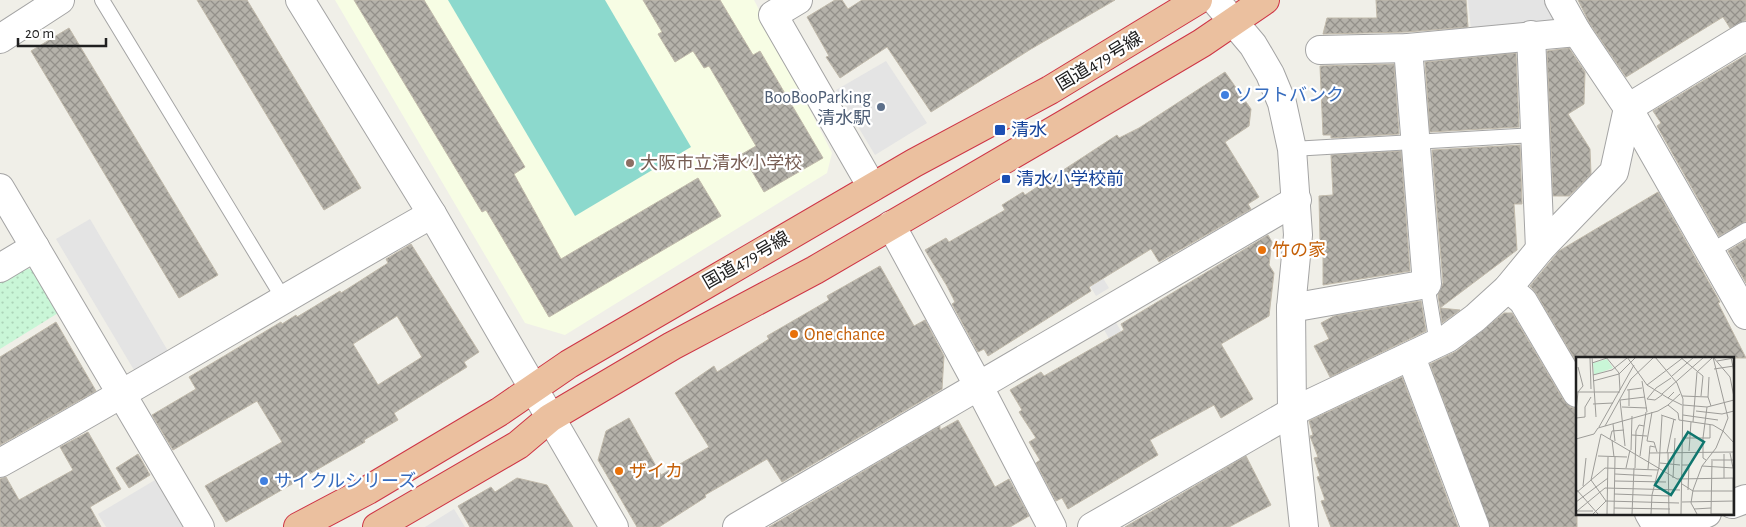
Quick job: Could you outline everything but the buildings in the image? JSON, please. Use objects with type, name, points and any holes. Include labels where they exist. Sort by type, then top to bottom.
[{"type":"highway","name":"国道479号線","points":[[298,527],[368,490],[499,412],[569,364],[872,187],[1050,90],[1198,0]]},
{"type":"highway","name":"国道479号線","points":[[377,527],[518,444],[550,418],[672,346],[815,270],[1202,43],[1265,0]]},
{"type":"street","points":[[0,39],[60,0]]},
{"type":"street","points":[[300,0],[432,214],[614,527]]},
{"type":"street","points":[[798,0],[773,15],[872,187]]},
{"type":"street","points":[[1215,0],[1253,45],[1270,74],[1282,103],[1292,149],[1298,236],[1291,308],[1292,412],[1304,527]]},
{"type":"street","points":[[1558,0],[1576,32],[1628,108],[1746,315]]},
{"type":"street","points":[[1320,50],[1408,48],[1576,32]]},
{"type":"street","points":[[1531,36],[1540,249]]},
{"type":"street","points":[[1092,527],[1292,412],[1448,338],[1475,318],[1508,288],[1540,249],[1614,172],[1628,108],[1746,36]]},
{"type":"street","points":[[1291,308],[1427,284],[1408,48]]},
{"type":"street","points":[[0,188],[200,527]]},
{"type":"street","points":[[737,527],[978,384],[1297,200]]},
{"type":"street","points":[[0,463],[121,396],[283,298],[432,214]]},
{"type":"street","points":[[890,225],[978,384],[1052,527]]},
{"type":"street","points":[[0,268],[35,247]]},
{"type":"street","points":[[1508,288],[1523,301],[1576,391]]},
{"type":"street","points":[[1411,357],[1475,527]]},
{"type":"street","points":[[1734,503],[1746,499]]},
{"type":"street","points":[[1650,514],[1657,527]]},
{"type":"street","points":[[1670,527],[1704,514]]},
{"type":"lane","points":[[102,0],[283,298]]},
{"type":"lane","points":[[1292,149],[1534,134]]},
{"type":"lane","points":[[1709,252],[1746,230]]},
{"type":"lane","points":[[1427,284],[1436,344]]},
{"type":"shaded area","name":"大阪市立清水小学校","points":[[335,0],[754,0],[832,153],[827,173],[565,335],[525,323]]},
{"type":"shaded area","points":[[448,0],[605,0],[691,147],[575,216]]},
{"type":"shaded area","points":[[1468,0],[1545,0],[1557,21],[1471,30]]},
{"type":"shaded area","name":"BooBooParking 清水駅","points":[[886,61],[927,123],[875,155],[836,90]]},
{"type":"shaded area","points":[[90,219],[168,351],[134,370],[56,239]]},
{"type":"shaded area","points":[[1078,237],[1109,288],[1096,296],[1066,244]]},
{"type":"shaded area","points":[[1115,321],[1148,376],[1135,383],[1103,328]]},
{"type":"shaded area","points":[[155,480],[184,527],[106,527],[98,514]]},
{"type":"shaded area","points":[[454,509],[465,527],[425,527]]},
{"type":"green space","points":[[24,267],[41,273],[63,310],[0,349],[0,282]]},
{"type":"place","name":"ソフトバンク","points":[[1225,95]]},
{"type":"place","name":"BooBooParking 清水駅","points":[[881,107]]},
{"type":"place","name":"清水","points":[[1000,130]]},
{"type":"place","name":"大阪市立清水小学校","points":[[630,163]]},
{"type":"place","name":"清水小学校前","points":[[1006,179]]},
{"type":"place","name":"竹の家","points":[[1262,250]]},
{"type":"place","name":"One chance","points":[[794,334]]},
{"type":"place","name":"ザイカ","points":[[619,471]]},
{"type":"place","name":"サイクルシリーズ","points":[[264,481]]}]
